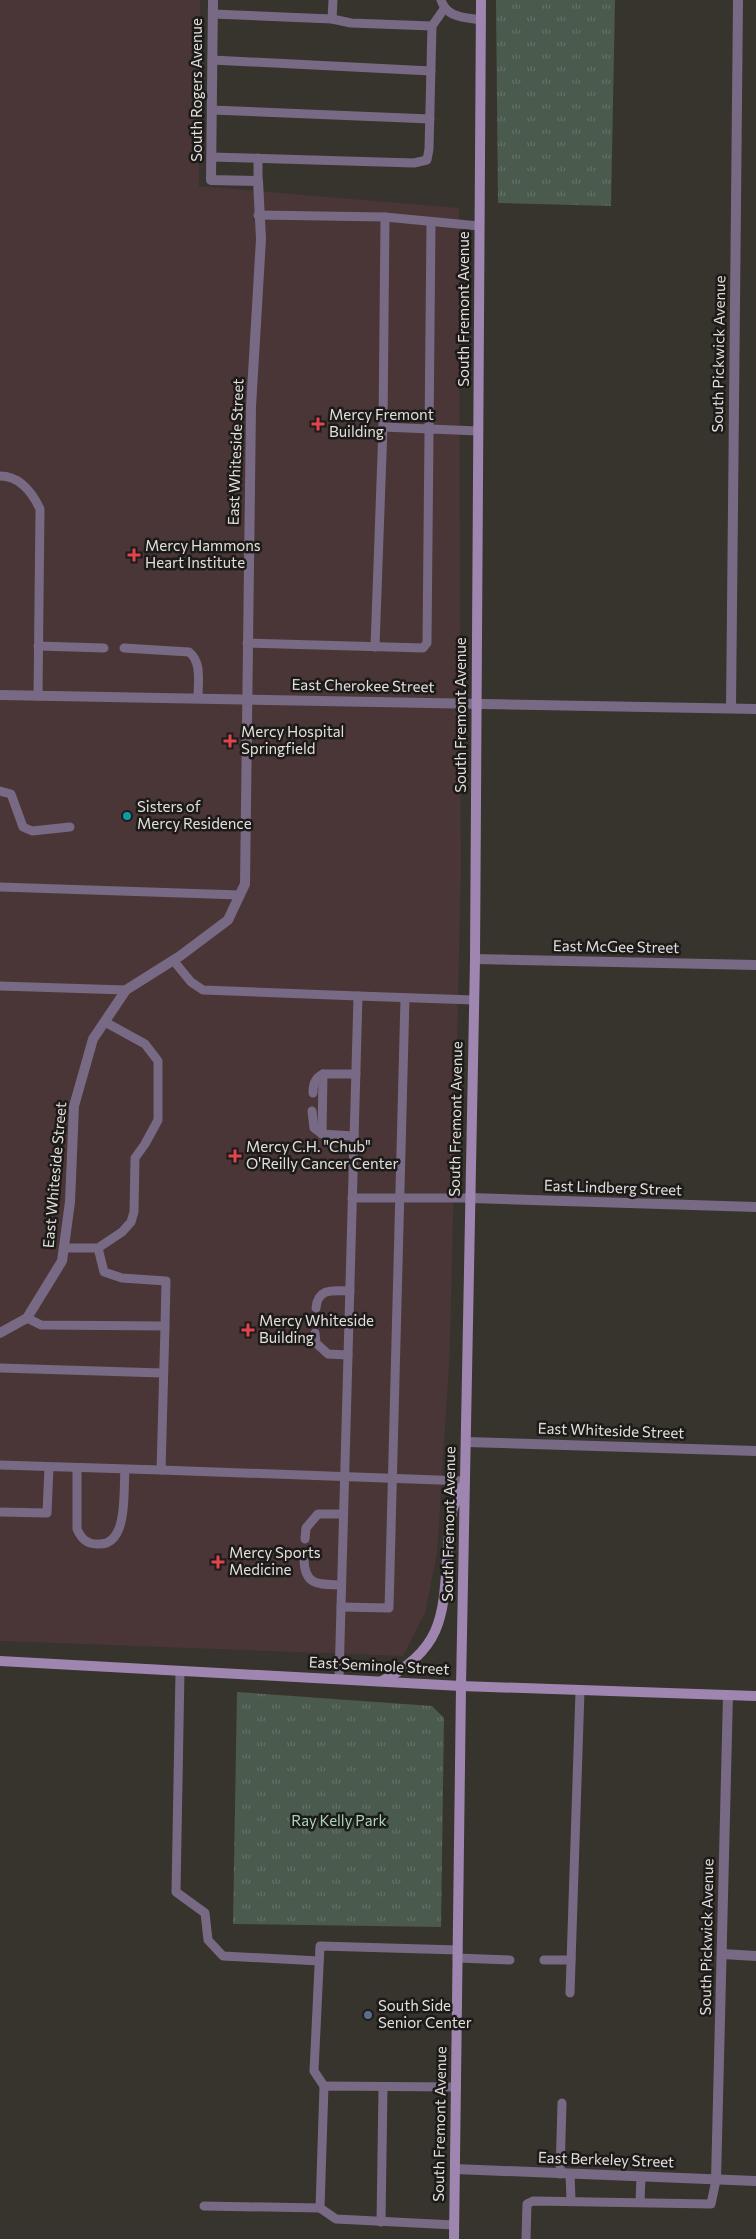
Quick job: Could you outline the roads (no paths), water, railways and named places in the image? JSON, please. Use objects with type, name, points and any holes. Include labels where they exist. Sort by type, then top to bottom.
[{"type":"main road","name":"South Fremont Avenue","points":[[454,2239],[461,1686],[475,959],[481,0]]},
{"type":"main road","points":[[381,1681],[403,1670],[418,1657],[436,1632],[444,1604],[453,1508],[465,1481]]},
{"type":"main road","name":"East Seminole Street","points":[[0,1661],[461,1686],[756,1696]]},
{"type":"street","name":"South Rogers Avenue","points":[[213,0],[211,180],[258,181]]},
{"type":"street","name":"South Pickwick Avenue","points":[[731,708],[738,0]]},
{"type":"street","name":"East Whiteside Street","points":[[0,1333],[26,1318],[62,1261],[70,1202],[74,1106],[93,1039],[126,990],[173,960],[228,920],[245,884],[251,407],[261,239],[258,215],[258,181]]},
{"type":"street","name":"East Cherokee Street","points":[[0,695],[246,698],[756,709]]},
{"type":"street","name":"East McGee Street","points":[[475,959],[756,965]]},
{"type":"street","name":"East Lindberg Street","points":[[470,1198],[756,1207]]},
{"type":"street","name":"East Whiteside Street","points":[[466,1442],[756,1451]]},
{"type":"street","name":"South Pickwick Avenue","points":[[716,2180],[728,1695]]},
{"type":"street","points":[[722,1954],[756,1956]]},
{"type":"street","name":"East Berkeley Street","points":[[455,2169],[756,2181]]},
{"type":"lane","points":[[332,19],[333,0]]},
{"type":"lane","points":[[441,0],[444,9],[453,16],[481,20]]},
{"type":"lane","points":[[211,156],[414,163],[427,160],[429,149],[432,26],[444,9]]},
{"type":"lane","points":[[213,14],[332,19],[351,23],[432,26]]},
{"type":"lane","points":[[212,60],[431,71]]},
{"type":"lane","points":[[212,110],[430,119]]},
{"type":"lane","points":[[258,158],[258,181]]},
{"type":"lane","points":[[258,215],[385,217],[431,223],[479,226]]},
{"type":"lane","points":[[375,647],[383,427],[385,217]]},
{"type":"lane","points":[[247,643],[423,648],[427,643],[431,223]]},
{"type":"lane","points":[[383,427],[478,431]]},
{"type":"lane","points":[[0,476],[19,481],[34,495],[40,509],[38,696]]},
{"type":"lane","points":[[38,646],[104,648]]},
{"type":"lane","points":[[124,648],[189,652],[196,658],[198,666],[198,698]]},
{"type":"lane","points":[[0,791],[11,794],[23,827],[32,831],[70,827]]},
{"type":"lane","points":[[0,887],[240,895]]},
{"type":"lane","points":[[173,960],[191,982],[203,990],[474,1000]]},
{"type":"lane","points":[[0,986],[126,990]]},
{"type":"lane","points":[[339,1679],[358,996]]},
{"type":"lane","points":[[341,1607],[389,1608],[405,998]]},
{"type":"lane","points":[[64,1248],[98,1248],[122,1232],[132,1222],[134,1212],[135,1158],[158,1120],[158,1061],[145,1044],[105,1022]]},
{"type":"lane","points":[[313,1093],[313,1085],[317,1077],[323,1074],[356,1074]]},
{"type":"lane","points":[[322,1134],[323,1074]]},
{"type":"lane","points":[[312,1111],[314,1128],[322,1134],[354,1136]]},
{"type":"lane","points":[[352,1198],[470,1198]]},
{"type":"lane","points":[[98,1248],[104,1272],[122,1278],[166,1280],[162,1470]]},
{"type":"lane","points":[[316,1308],[316,1300],[320,1294],[329,1291],[350,1291]]},
{"type":"lane","points":[[26,1318],[41,1325],[165,1326]]},
{"type":"lane","points":[[315,1333],[316,1342],[328,1354],[348,1355]]},
{"type":"lane","points":[[0,1368],[163,1373]]},
{"type":"lane","points":[[0,1466],[465,1481]]},
{"type":"lane","points":[[0,1512],[48,1513],[49,1467]]},
{"type":"lane","points":[[77,1468],[76,1529],[88,1543],[98,1545],[109,1542],[117,1536],[121,1527],[125,1470]]},
{"type":"lane","points":[[305,1539],[306,1528],[318,1514],[343,1514]]},
{"type":"lane","points":[[304,1560],[304,1571],[308,1579],[318,1584],[341,1585]]},
{"type":"lane","points":[[180,1671],[176,1892],[205,1914],[208,1940],[223,1956],[319,1961]]},
{"type":"lane","points":[[570,1992],[580,1690]]},
{"type":"lane","points":[[320,2208],[324,2086],[314,2071],[320,1946],[458,1954],[510,1960]]},
{"type":"lane","points":[[544,1960],[571,1960]]},
{"type":"lane","points":[[324,2086],[456,2087]]},
{"type":"lane","points":[[381,2222],[383,2087]]},
{"type":"lane","points":[[562,2103],[565,2174],[571,2200]]},
{"type":"lane","points":[[640,2202],[641,2177]]},
{"type":"lane","points":[[526,2239],[527,2204],[533,2201],[571,2200],[711,2204],[716,2180]]},
{"type":"lane","points":[[204,2206],[320,2208],[336,2219],[454,2225]]},
{"type":"place","name":"Mercy Fremont Building","points":[[318,424]]},
{"type":"place","name":"Mercy Hammons Heart Institute","points":[[134,555]]},
{"type":"place","name":"Mercy Hospital Springfield","points":[[230,741]]},
{"type":"place","name":"Sisters of Mercy Residence","points":[[127,816]]},
{"type":"place","name":"Mercy C.H. \"Chub\" O'Reilly Cancer Center","points":[[235,1156]]},
{"type":"place","name":"Mercy Whiteside Building","points":[[248,1330]]},
{"type":"place","name":"Mercy Sports Medicine","points":[[218,1562]]},
{"type":"place","name":"South Side Senior Center","points":[[368,2015]]},
{"type":"park label","name":"Ray Kelly Park","points":[[339,1821]]}]
